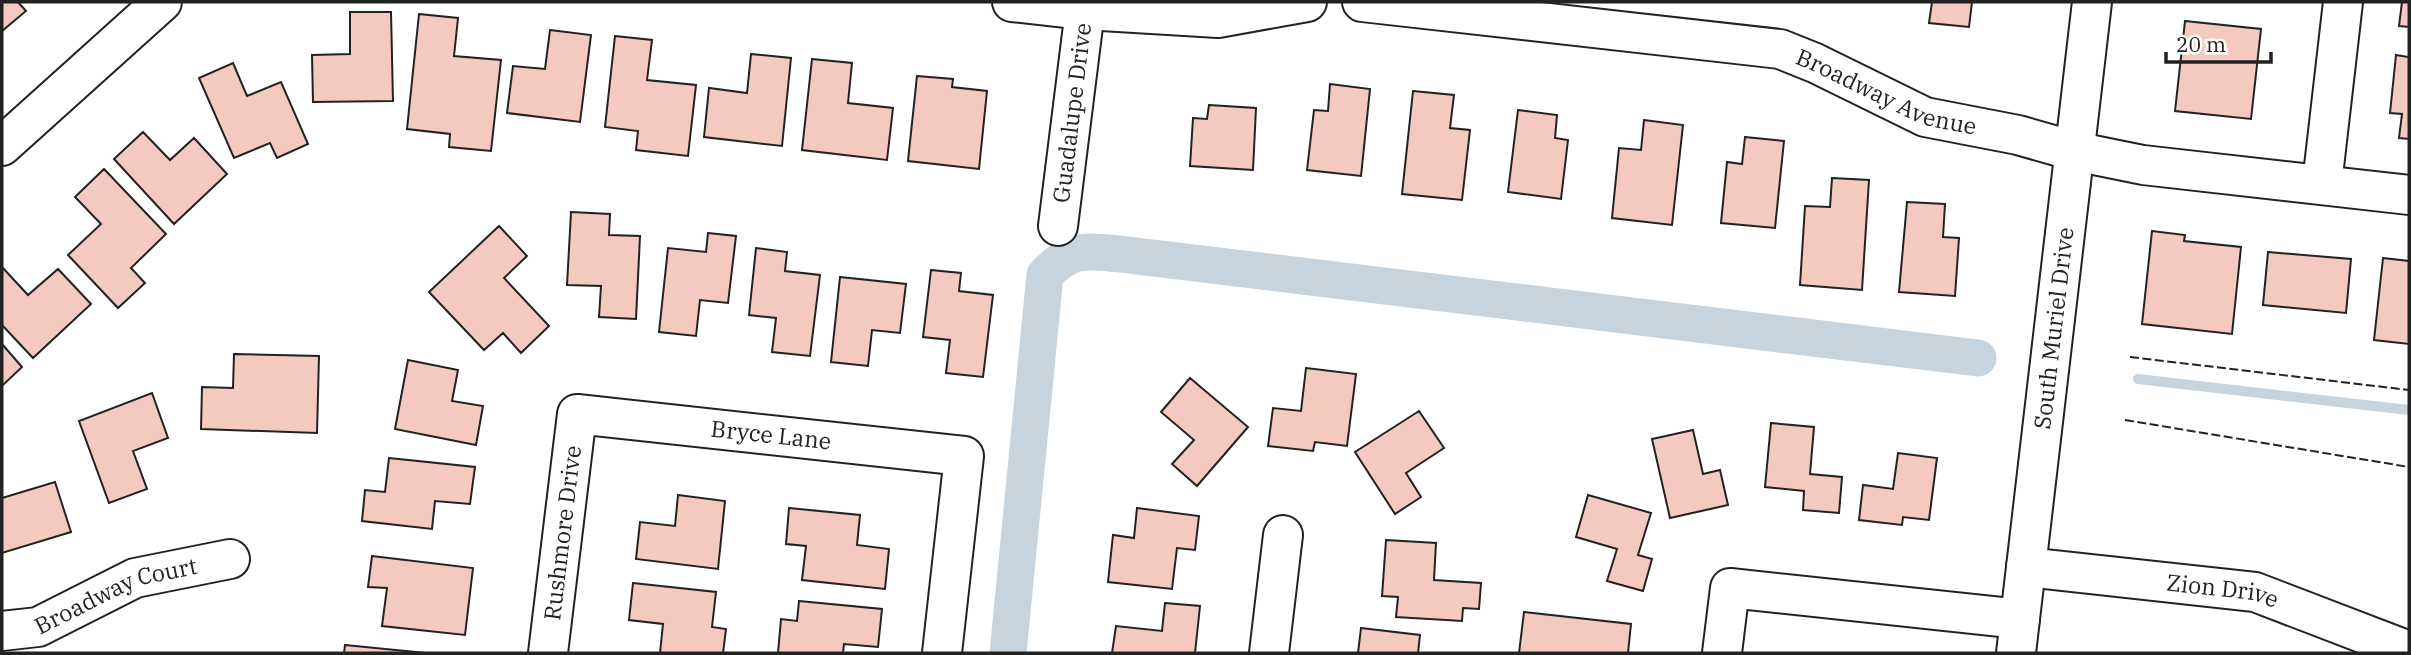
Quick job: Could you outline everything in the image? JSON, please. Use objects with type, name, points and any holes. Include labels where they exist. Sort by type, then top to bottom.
[{"type":"street","points":[[2,146],[162,2]]},
{"type":"street","points":[[1012,2],[1218,18],[1307,2]]},
{"type":"street","name":"Broadway Avenue","points":[[1362,2],[1780,49],[1925,117],[2018,135],[2074,151],[2143,165],[2409,195]]},
{"type":"street","name":"South Muriel Drive","points":[[2018,636],[2092,2]]},
{"type":"street","points":[[2322,184],[2343,2]]},
{"type":"street","name":"Guadalupe Drive","points":[[1058,226],[1085,6]]},
{"type":"street","name":"Bryce Lane","points":[[577,414],[964,456],[942,653]]},
{"type":"street","name":"Rushmore Drive","points":[[548,653],[577,414]]},
{"type":"street","points":[[1269,653],[1283,535]]},
{"type":"street","name":"Broadway Court","points":[[2,631],[38,627],[135,578],[230,559]]},
{"type":"street","name":"Zion Drive","points":[[2026,567],[2255,592],[2409,650]]},
{"type":"street","points":[[1722,653],[1730,588],[2018,636]]},
{"type":"building","points":[[2,2],[18,2],[26,11],[2,31]]},
{"type":"building","points":[[1932,2],[1972,2],[1969,27],[1929,23]]},
{"type":"building","points":[[2402,2],[2409,2],[2409,27],[2399,26]]},
{"type":"building","points":[[350,12],[391,12],[393,101],[313,102],[312,55],[350,54]]},
{"type":"building","points":[[419,14],[458,18],[454,56],[501,60],[491,151],[449,147],[450,134],[407,129]]},
{"type":"building","points":[[2185,21],[2261,29],[2251,119],[2175,111]]},
{"type":"building","points":[[550,30],[591,35],[580,122],[507,113],[513,66],[545,69]]},
{"type":"building","points":[[615,36],[652,40],[647,80],[696,85],[688,156],[636,150],[638,131],[605,127]]},
{"type":"building","points":[[751,54],[791,58],[782,146],[704,137],[709,88],[747,93]]},
{"type":"building","points":[[2396,55],[2409,57],[2409,139],[2399,138],[2402,114],[2390,113]]},
{"type":"building","points":[[812,59],[852,63],[848,103],[893,108],[887,160],[802,150]]},
{"type":"building","points":[[233,63],[247,96],[281,82],[308,144],[277,158],[270,143],[234,158],[199,78]]},
{"type":"building","points":[[917,76],[953,79],[952,87],[987,91],[979,169],[908,161]]},
{"type":"building","points":[[1330,84],[1370,89],[1361,176],[1307,170],[1314,110],[1328,111]]},
{"type":"building","points":[[1413,91],[1454,95],[1450,128],[1470,130],[1462,200],[1402,194]]},
{"type":"building","points":[[1209,105],[1256,108],[1253,170],[1190,166],[1193,118],[1207,119]]},
{"type":"building","points":[[1518,110],[1557,115],[1555,138],[1568,140],[1561,199],[1508,192]]},
{"type":"building","points":[[1644,120],[1683,125],[1672,225],[1612,218],[1619,148],[1641,150]]},
{"type":"building","points":[[143,132],[170,160],[194,138],[227,174],[174,224],[114,159]]},
{"type":"building","points":[[1745,137],[1784,141],[1775,228],[1721,223],[1727,162],[1742,164]]},
{"type":"building","points":[[104,169],[166,234],[131,268],[145,283],[118,308],[68,255],[101,224],[75,197]]},
{"type":"building","points":[[1832,178],[1869,180],[1862,290],[1800,285],[1805,206],[1830,207]]},
{"type":"building","points":[[1907,202],[1945,204],[1943,237],[1959,238],[1955,296],[1899,292]]},
{"type":"building","points":[[571,212],[610,214],[609,235],[640,236],[636,319],[599,317],[601,286],[567,285]]},
{"type":"building","points":[[499,226],[527,256],[504,278],[549,326],[521,353],[503,333],[484,350],[429,292]]},
{"type":"building","points":[[2152,231],[2185,235],[2184,241],[2241,247],[2232,334],[2142,324]]},
{"type":"building","points":[[708,233],[736,236],[728,303],[700,300],[696,336],[659,332],[668,248],[706,252]]},
{"type":"building","points":[[756,248],[787,252],[785,271],[820,275],[810,356],[772,352],[776,318],[749,315]]},
{"type":"building","points":[[2268,252],[2351,259],[2346,313],[2263,305]]},
{"type":"building","points":[[2383,258],[2409,261],[2409,344],[2374,340]]},
{"type":"building","points":[[2,267],[28,295],[58,269],[91,304],[33,358],[2,325]]},
{"type":"building","points":[[931,270],[961,273],[959,291],[993,295],[983,377],[946,373],[950,340],[923,337]]},
{"type":"building","points":[[840,277],[906,284],[900,333],[872,330],[868,366],[831,362]]},
{"type":"building","points":[[2,344],[22,367],[2,386]]},
{"type":"building","points":[[234,354],[319,356],[317,433],[201,429],[202,387],[233,388]]},
{"type":"building","points":[[408,360],[458,370],[452,401],[483,406],[476,445],[395,429]]},
{"type":"building","points":[[1306,368],[1356,374],[1347,446],[1315,442],[1313,451],[1268,446],[1273,408],[1301,411]]},
{"type":"building","points":[[1190,378],[1248,427],[1197,486],[1172,464],[1194,440],[1161,412]]},
{"type":"building","points":[[152,393],[168,438],[133,451],[147,489],[109,503],[79,421]]},
{"type":"building","points":[[1419,411],[1444,448],[1406,473],[1421,497],[1395,514],[1355,452]]},
{"type":"building","points":[[1771,423],[1814,427],[1810,474],[1842,477],[1839,513],[1803,510],[1804,491],[1765,487]]},
{"type":"building","points":[[1693,430],[1703,474],[1720,470],[1728,505],[1670,518],[1652,439]]},
{"type":"building","points":[[1898,453],[1937,458],[1929,520],[1903,517],[1902,525],[1859,520],[1863,485],[1893,489]]},
{"type":"building","points":[[389,458],[475,467],[470,504],[435,501],[432,529],[362,521],[365,490],[385,492]]},
{"type":"building","points":[[55,482],[71,532],[2,553],[2,498]]},
{"type":"building","points":[[678,495],[725,501],[718,569],[636,559],[640,522],[675,526]]},
{"type":"building","points":[[1588,495],[1651,513],[1638,555],[1652,559],[1643,591],[1607,581],[1617,549],[1576,537]]},
{"type":"building","points":[[789,508],[860,515],[857,545],[889,549],[885,589],[802,580],[806,546],[786,544]]},
{"type":"building","points":[[1137,508],[1199,516],[1195,550],[1177,548],[1172,589],[1108,582],[1113,535],[1134,538]]},
{"type":"building","points":[[1386,540],[1436,543],[1434,580],[1481,583],[1479,609],[1463,608],[1462,621],[1396,617],[1398,597],[1382,596]]},
{"type":"building","points":[[372,556],[473,568],[465,635],[382,626],[387,588],[368,587]]},
{"type":"building","points":[[633,583],[716,592],[712,627],[726,629],[723,653],[660,653],[663,624],[629,620]]},
{"type":"building","points":[[799,601],[882,609],[878,647],[844,644],[843,653],[778,653],[781,619],[797,621]]},
{"type":"building","points":[[1165,603],[1200,606],[1195,653],[1112,653],[1116,626],[1162,631]]},
{"type":"building","points":[[1524,612],[1631,624],[1628,653],[1519,653]]},
{"type":"building","points":[[1361,628],[1420,635],[1418,653],[1358,653]]},
{"type":"building","points":[[345,645],[426,653],[344,653]]},
{"type":"waterway","points":[[1008,653],[1045,275],[1071,255],[1087,252],[1120,254],[1978,358]]},
{"type":"waterway","points":[[2138,379],[2409,410]]},
{"type":"fence","points":[[2130,357],[2409,390]]},
{"type":"fence","points":[[2125,420],[2409,467]]}]
